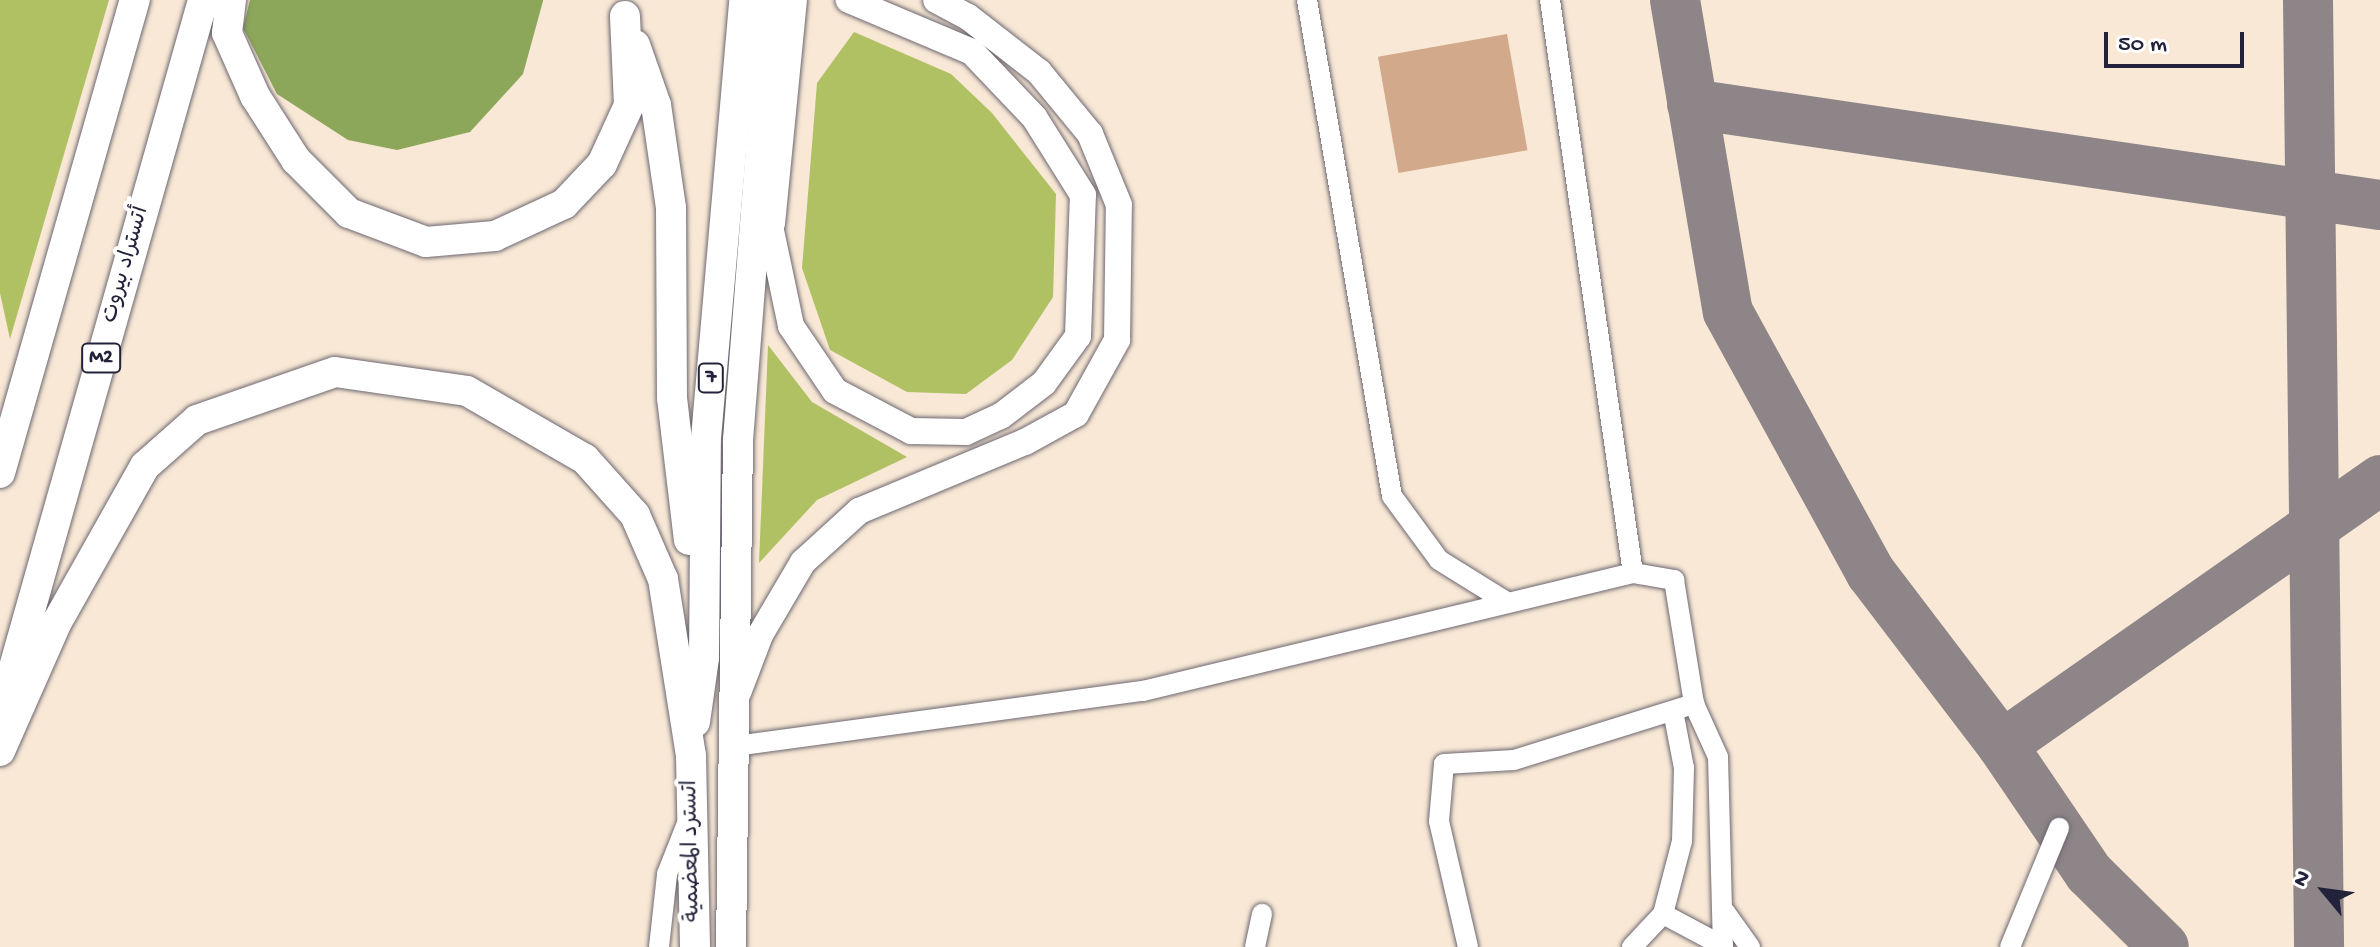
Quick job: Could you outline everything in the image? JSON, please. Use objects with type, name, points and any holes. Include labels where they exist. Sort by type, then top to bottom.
[{"type":"highway","points":[[0,473],[135,0]]},
{"type":"highway","name":"أتستراد بيروت","points":[[0,716],[203,0]]},
{"type":"highway","points":[[231,0],[227,33],[255,96],[296,160],[349,213],[426,242],[495,236],[564,204],[602,164],[629,105],[620,8]]},
{"type":"highway","name":"7","points":[[691,756],[704,658],[706,438],[744,0]]},
{"type":"highway","name":"7","points":[[731,947],[738,440],[757,170],[773,0]]},
{"type":"highway","points":[[620,8],[656,105],[671,208],[672,398],[704,658]]},
{"type":"highway","points":[[0,751],[57,622],[145,466],[197,420],[335,372],[467,391],[585,459],[635,515],[663,579],[691,756]]},
{"type":"highway","name":"اتسترد المعضمية","points":[[691,756],[695,947]]},
{"type":"main road","points":[[757,170],[774,236],[791,326],[835,391],[911,431],[966,432],[1001,416],[1044,383],[1078,336],[1083,195],[1034,117],[972,52],[849,0]]},
{"type":"main road","points":[[735,700],[760,635],[803,562],[859,511],[1025,442],[1076,414],[1117,340],[1119,205],[1090,134],[1039,72],[968,17],[936,0]]},
{"type":"street","points":[[774,236],[797,0]]},
{"type":"street","points":[[1307,0],[1392,496],[1439,560],[1508,603]]},
{"type":"street","points":[[1550,0],[1633,573]]},
{"type":"street","points":[[735,746],[1143,691],[1633,573],[1674,580],[1694,704],[1718,757],[1725,912],[1723,947],[1663,914]]},
{"type":"street","points":[[1468,947],[1439,821],[1444,764],[1514,760],[1694,704]]},
{"type":"street","points":[[1632,947],[1663,914],[1682,841],[1684,768],[1673,711]]},
{"type":"street","points":[[659,947],[667,874],[692,810]]},
{"type":"street","points":[[2010,947],[2059,828]]},
{"type":"street","points":[[1725,912],[1750,947]]},
{"type":"street","points":[[1255,947],[1262,914]]},
{"type":"green space","points":[[0,0],[109,0],[10,339],[0,293]]},
{"type":"green space","points":[[250,0],[543,1],[523,74],[470,132],[397,150],[348,140],[277,94],[243,28]]},
{"type":"green space","points":[[854,32],[951,74],[992,113],[1056,194],[1053,297],[1012,360],[966,394],[907,392],[830,350],[802,268],[817,83]]},
{"type":"green space","points":[[768,345],[812,402],[907,457],[817,500],[759,563]]},
{"type":"building","points":[[1507,34],[1527,150],[1398,173],[1378,57]]},
{"type":"taxiway","points":[[1675,0],[1728,312],[1871,573],[2002,745],[2089,873],[2164,947]]},
{"type":"taxiway","points":[[2308,0],[2319,947]]},
{"type":"taxiway","points":[[1692,104],[2380,205]]},
{"type":"taxiway","points":[[2002,745],[2380,480]]}]
